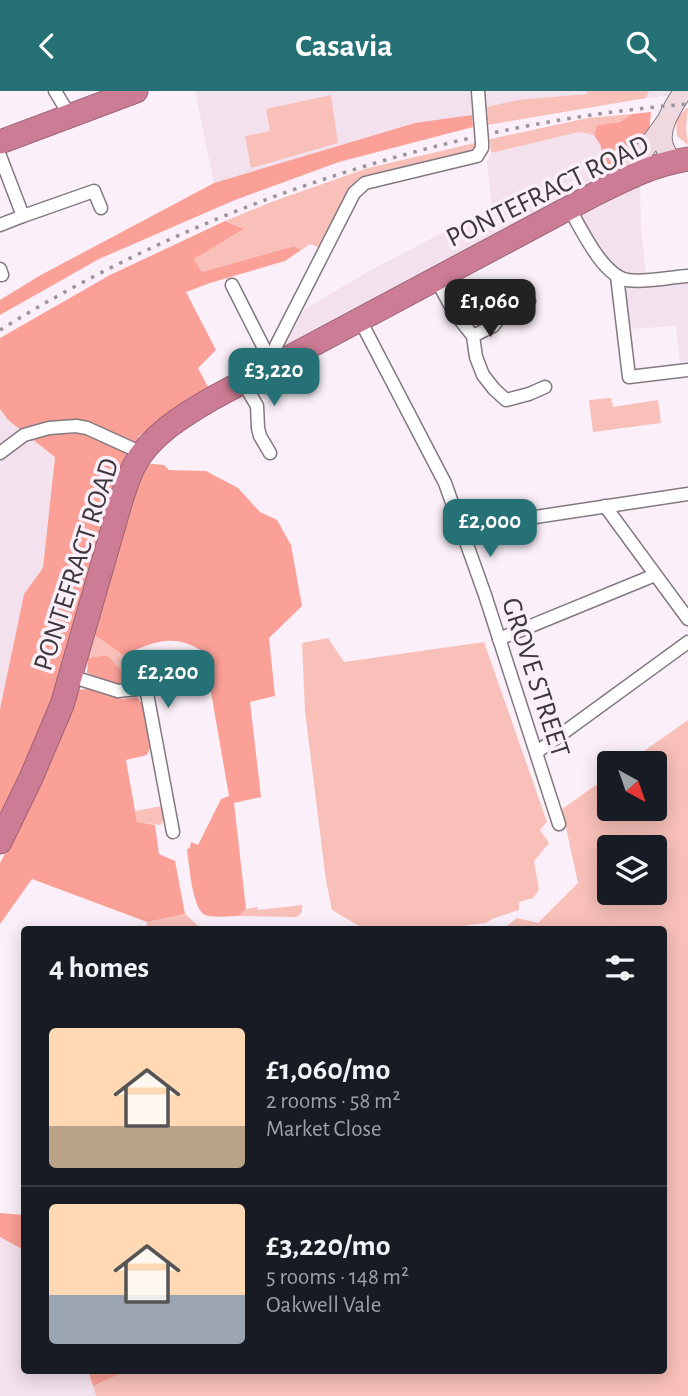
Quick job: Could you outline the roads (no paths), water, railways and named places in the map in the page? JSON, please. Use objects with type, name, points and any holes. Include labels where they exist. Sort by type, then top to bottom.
[{"type":"highway","points":[[0,142],[136,91]]},
{"type":"highway","name":"PONTEFRACT ROAD","points":[[0,842],[52,730],[71,676],[114,523],[129,478],[142,453],[173,423],[190,411],[243,382],[624,179],[680,160]]},
{"type":"street","points":[[55,91],[70,116]]},
{"type":"street","points":[[277,364],[276,346],[354,193],[365,183],[477,156],[481,152],[482,142],[478,91]]},
{"type":"street","points":[[624,179],[683,91]]},
{"type":"street","points":[[668,117],[663,132],[664,145],[680,160]]},
{"type":"street","points":[[0,156],[23,216]]},
{"type":"street","points":[[0,225],[94,191],[101,208]]},
{"type":"street","points":[[569,208],[607,267],[617,276],[637,281],[688,276]]},
{"type":"street","points":[[617,276],[629,377],[688,370]]},
{"type":"street","points":[[436,279],[454,312],[473,336],[476,357],[483,375],[494,389],[506,400],[545,387]]},
{"type":"street","points":[[232,285],[277,364]]},
{"type":"street","points":[[473,336],[493,326],[506,310],[530,301]]},
{"type":"street","name":"GROVE STREET","points":[[360,320],[445,483],[559,824]]},
{"type":"street","points":[[243,382],[257,406],[260,436],[270,453]]},
{"type":"street","points":[[0,453],[24,435],[49,428],[76,426],[87,428],[142,453]]},
{"type":"street","points":[[462,528],[688,494]]},
{"type":"street","points":[[605,506],[688,619]]},
{"type":"street","points":[[499,639],[655,575]]},
{"type":"street","points":[[537,752],[688,642]]},
{"type":"street","points":[[71,676],[118,691],[146,688],[173,832]]},
{"type":"railway","points":[[0,330],[78,285],[159,244],[244,208],[331,177],[419,151],[509,130],[599,114],[688,104]]}]
